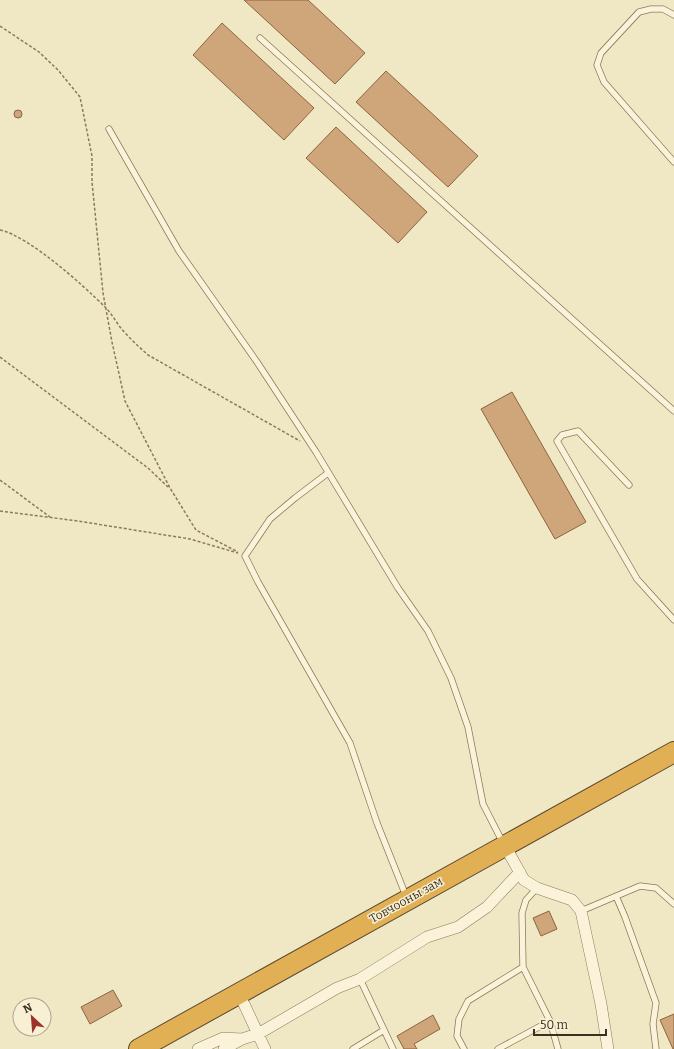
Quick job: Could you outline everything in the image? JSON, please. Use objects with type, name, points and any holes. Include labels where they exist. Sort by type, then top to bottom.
[{"type":"highway","name":"Товчооны зам","points":[[139,1049],[408,900],[512,858],[674,752]]},
{"type":"highway","name":"Товчооны зам","points":[[164,1049],[512,858],[674,765]]},
{"type":"street","points":[[512,858],[524,880],[537,888],[572,900],[581,911],[601,1004],[608,1049]]},
{"type":"street","points":[[224,1049],[242,1039],[258,1034],[337,988],[360,979],[427,937],[458,927],[487,907],[512,858]]},
{"type":"street","points":[[244,1004],[265,1049]]},
{"type":"street","points":[[198,1049],[223,1038],[242,1039]]},
{"type":"lane","points":[[673,159],[604,82],[597,65],[601,53],[639,12],[651,9],[663,10],[674,15]]},
{"type":"lane","points":[[260,38],[674,411]]},
{"type":"lane","points":[[109,129],[179,251],[316,452],[398,588],[428,630],[451,678],[468,727],[483,804],[512,858]]},
{"type":"lane","points":[[629,485],[578,431],[562,435],[557,441],[637,579],[674,620]]},
{"type":"lane","points":[[328,474],[295,498],[270,519],[246,556],[258,582],[350,743],[377,823],[408,900]]},
{"type":"lane","points":[[581,911],[640,886],[656,888],[674,904]]},
{"type":"lane","points":[[537,888],[526,900],[522,913],[523,967],[550,1021],[558,1049]]},
{"type":"lane","points":[[616,896],[625,916],[656,1003],[653,1024],[656,1049]]},
{"type":"lane","points":[[464,1049],[457,1036],[459,1019],[468,1001],[523,967]]},
{"type":"lane","points":[[360,979],[393,1049]]},
{"type":"lane","points":[[498,1049],[550,1021]]},
{"type":"lane","points":[[352,1049],[384,1030]]},
{"type":"path","points":[[0,26],[40,52],[58,70],[80,97],[92,156],[92,182],[106,308],[125,401],[170,488],[196,530],[246,556]]},
{"type":"path","points":[[0,230],[7,232],[41,252],[106,308],[130,339],[148,355],[265,420],[316,452]]},
{"type":"path","points":[[0,357],[148,468],[170,488]]},
{"type":"path","points":[[0,480],[51,518]]},
{"type":"path","points":[[0,511],[190,539],[246,556]]},
{"type":"building","points":[[244,0],[308,0],[365,53],[335,84]]},
{"type":"building","points":[[222,23],[314,108],[284,140],[193,55]]},
{"type":"building","points":[[386,71],[478,156],[448,187],[356,102]]},
{"type":"building","points":[[18,110],[21,111],[21,117],[18,118],[15,117],[14,114],[15,111]]},
{"type":"building","points":[[336,127],[427,212],[398,243],[306,158]]},
{"type":"building","points":[[512,392],[586,522],[555,539],[481,409]]},
{"type":"building","points":[[549,911],[557,929],[541,936],[533,918]]},
{"type":"building","points":[[113,990],[122,1006],[90,1024],[81,1007]]},
{"type":"building","points":[[674,1014],[674,1049],[673,1049],[660,1020]]},
{"type":"building","points":[[433,1015],[440,1029],[414,1044],[417,1049],[404,1049],[397,1036]]}]
